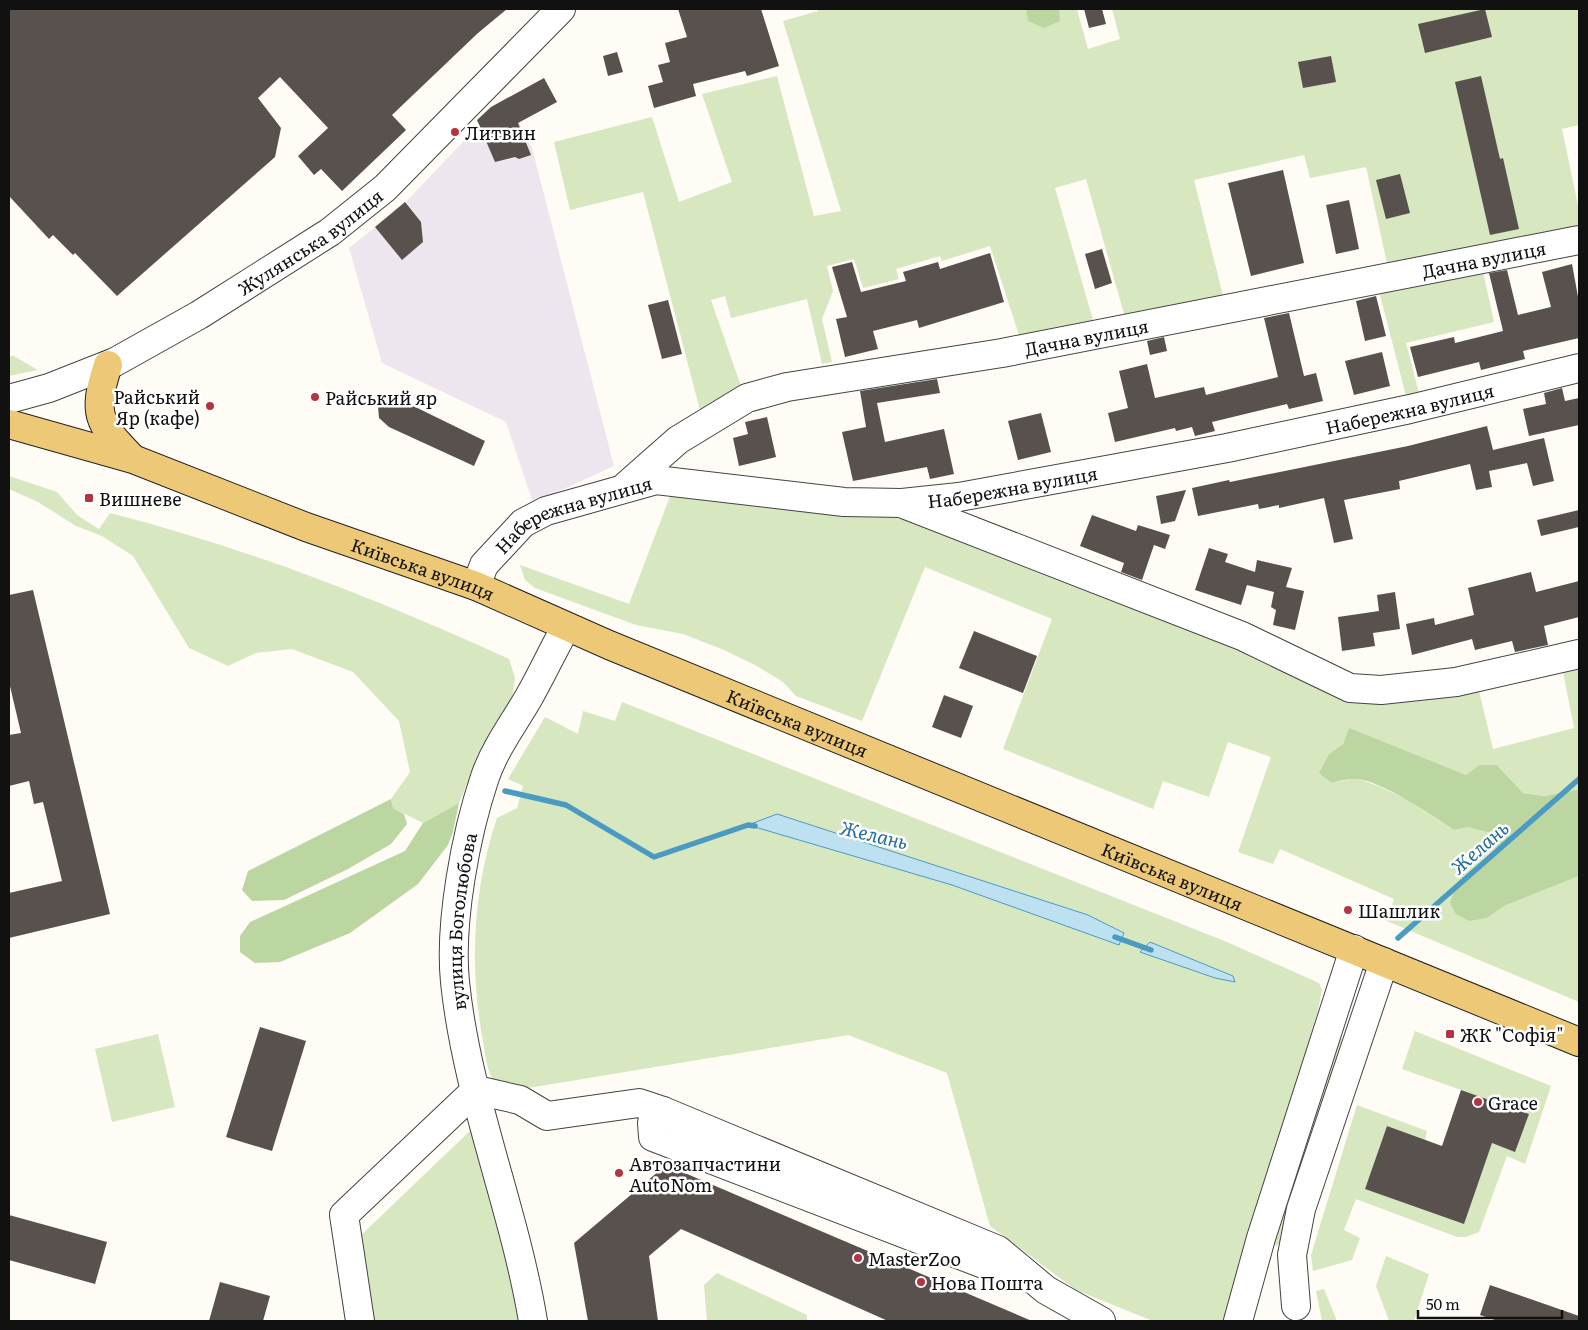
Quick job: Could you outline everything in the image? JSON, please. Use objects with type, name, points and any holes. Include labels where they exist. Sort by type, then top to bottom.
[{"type":"main road","points":[[108,365],[101,386],[99,411],[104,427],[134,459]]},
{"type":"main road","name":"Київська вулиця","points":[[9,424],[134,459],[306,527],[476,586],[566,627],[1579,1042]]},
{"type":"street","name":"Жулянська вулиця","points":[[9,399],[49,388],[108,365],[199,315],[330,232],[378,194],[430,144],[562,9]]},
{"type":"street","name":"Дачна вулиця","points":[[620,491],[678,440],[747,398],[787,387],[1002,353],[1579,240]]},
{"type":"street","name":"Набережна вулиця","points":[[476,586],[484,565],[523,524],[546,511],[656,480],[844,502],[902,503],[959,497],[1228,448],[1410,409],[1579,368]]},
{"type":"street","points":[[902,503],[1242,636],[1350,688],[1381,690],[1456,682],[1579,654]]},
{"type":"street","name":"вулиця Боголюбова","points":[[533,1321],[528,1290],[463,1034],[455,981],[457,901],[475,812],[486,775],[566,627]]},
{"type":"street","points":[[1238,1321],[1260,1238],[1354,949]]},
{"type":"street","points":[[1298,1314],[1292,1255],[1301,1209],[1384,962]]},
{"type":"street","points":[[360,1321],[344,1215],[476,1090],[520,1100],[546,1116],[639,1103],[664,1111],[652,1123],[653,1136],[986,1265],[999,1269],[1016,1263],[1046,1290],[1090,1319]]},
{"type":"street","points":[[1260,1238],[1277,1263],[1298,1314]]},
{"type":"shaded area","points":[[506,97],[532,148],[614,466],[533,503],[506,422],[382,363],[349,248],[400,208]]},
{"type":"green space","points":[[818,9],[1077,9],[1088,49],[1120,39],[1112,9],[1579,9],[1579,125],[1562,129],[1579,210],[1579,234],[1388,268],[1366,167],[1310,178],[1304,155],[1194,180],[1223,296],[1126,321],[1086,179],[1055,188],[1095,327],[1023,340],[1019,335],[990,246],[942,261],[940,256],[896,269],[899,279],[863,288],[854,259],[827,266],[833,291],[822,319],[832,362],[822,364],[807,299],[731,318],[725,296],[711,300],[742,389],[701,414],[643,192],[570,210],[554,142],[652,117],[679,202],[732,182],[702,94],[777,76],[814,216],[841,211],[783,21],[818,11]]},
{"type":"green space","points":[[1026,9],[1059,9],[1060,21],[1044,28],[1028,21]]},
{"type":"green space","points":[[1482,267],[1494,322],[1406,343],[1419,393],[1406,396],[1378,287]]},
{"type":"green space","points":[[12,355],[38,370],[9,376],[9,359]]},
{"type":"green space","points":[[9,476],[57,492],[77,515],[99,529],[110,513],[212,542],[362,596],[509,659],[515,678],[512,699],[480,753],[459,803],[423,823],[393,808],[391,799],[410,772],[399,721],[353,672],[292,649],[256,653],[228,666],[189,648],[133,556],[102,536],[76,526],[38,502],[9,489]]},
{"type":"green space","points":[[672,491],[902,515],[1238,645],[1342,694],[1478,687],[1493,749],[1574,728],[1563,672],[1579,668],[1579,789],[1544,796],[1523,793],[1497,765],[1479,765],[1466,775],[1349,729],[1343,744],[1329,754],[1332,783],[1356,778],[1406,799],[1454,830],[1468,827],[1490,833],[1495,848],[1454,891],[1487,918],[1504,906],[1579,876],[1579,1002],[1387,921],[1394,899],[1280,849],[1273,864],[1238,852],[1271,757],[1228,742],[1209,797],[1163,781],[1153,809],[1003,749],[1052,619],[925,567],[862,721],[796,696],[783,682],[755,665],[724,650],[683,634],[636,625],[535,588],[525,580],[520,565],[629,604]]},
{"type":"green space","points":[[622,702],[1227,942],[1319,983],[1322,990],[1318,1010],[1226,1321],[1153,1321],[1076,1290],[990,1226],[947,1073],[848,1035],[516,1090],[498,1088],[491,1077],[485,1054],[476,985],[475,957],[478,901],[489,845],[497,818],[517,808],[523,786],[508,779],[545,717],[578,734],[583,711],[615,721]]},
{"type":"green space","points":[[1349,728],[1466,775],[1479,765],[1497,765],[1523,793],[1544,796],[1579,789],[1579,876],[1504,906],[1487,918],[1469,921],[1456,914],[1450,903],[1454,891],[1495,848],[1490,833],[1468,827],[1454,830],[1406,799],[1365,780],[1352,779],[1332,783],[1319,773],[1329,754],[1343,744]]},
{"type":"green space","points":[[391,799],[393,808],[404,814],[407,824],[391,844],[348,869],[284,900],[252,901],[242,890],[248,871]]},
{"type":"green space","points":[[459,803],[453,832],[448,845],[418,884],[350,933],[280,962],[255,963],[240,952],[240,936],[250,922],[405,851],[423,823]]},
{"type":"green space","points":[[1415,1031],[1551,1086],[1525,1164],[1507,1156],[1479,1232],[1466,1237],[1457,1237],[1356,1199],[1344,1230],[1360,1238],[1352,1260],[1313,1271],[1311,1255],[1357,1105],[1427,1131],[1425,1140],[1387,1126],[1365,1189],[1463,1223],[1492,1143],[1515,1151],[1529,1114],[1402,1069]]},
{"type":"green space","points":[[158,1034],[175,1107],[112,1122],[95,1049]]},
{"type":"green space","points":[[1333,1035],[1342,1039],[1280,1236],[1280,1243],[1276,1246],[1271,1241]]},
{"type":"green space","points":[[473,1128],[521,1321],[369,1321],[356,1240]]},
{"type":"green space","points":[[1386,1256],[1429,1274],[1414,1321],[1389,1321],[1376,1286]]},
{"type":"green space","points":[[717,1273],[807,1315],[807,1321],[707,1321],[704,1285]]},
{"type":"green space","points":[[1324,1289],[1337,1321],[1322,1321],[1316,1291]]},
{"type":"water","points":[[777,814],[1088,915],[1124,933],[1119,945],[952,885],[748,825]]},
{"type":"water","points":[[1150,942],[1233,976],[1235,982],[1215,978],[1140,952]]},
{"type":"building","points":[[9,9],[507,9],[478,33],[392,115],[406,130],[342,191],[321,169],[314,175],[298,156],[328,128],[280,77],[258,98],[281,128],[275,157],[117,296],[75,253],[73,255],[53,235],[49,239],[9,196]]},
{"type":"building","points":[[678,9],[761,9],[779,66],[747,76],[745,71],[693,84],[696,96],[654,108],[648,86],[663,82],[658,65],[670,62],[665,43],[687,37]]},
{"type":"building","points":[[1084,9],[1102,9],[1106,24],[1089,28]]},
{"type":"building","points":[[1485,9],[1492,37],[1425,53],[1418,24]]},
{"type":"building","points":[[617,52],[623,72],[608,76],[603,56]]},
{"type":"building","points":[[1331,56],[1336,82],[1303,88],[1298,62]]},
{"type":"building","points":[[1481,76],[1500,159],[1503,158],[1519,229],[1490,235],[1455,82]]},
{"type":"building","points":[[544,78],[557,102],[518,123],[531,155],[519,159],[515,157],[495,162],[477,120],[491,107]]},
{"type":"building","points":[[1283,170],[1304,263],[1251,276],[1228,183]]},
{"type":"building","points":[[1400,174],[1410,213],[1386,219],[1376,180]]},
{"type":"building","points":[[1349,200],[1359,249],[1336,254],[1326,205]]},
{"type":"building","points":[[405,202],[421,222],[423,242],[402,260],[375,227]]},
{"type":"building","points":[[1102,249],[1112,283],[1095,289],[1085,254]]},
{"type":"building","points":[[990,253],[1004,302],[919,328],[917,320],[873,331],[878,349],[845,357],[836,319],[847,317],[832,267],[852,262],[861,292],[906,281],[903,272],[938,262],[940,269]]},
{"type":"building","points":[[1572,264],[1579,302],[1579,338],[1523,351],[1525,359],[1481,370],[1479,362],[1418,377],[1410,347],[1454,337],[1455,343],[1503,331],[1489,273],[1507,270],[1518,315],[1551,307],[1542,272]]},
{"type":"building","points":[[1376,296],[1386,336],[1365,341],[1356,301]]},
{"type":"building","points":[[668,300],[682,354],[662,359],[648,305]]},
{"type":"building","points":[[1289,313],[1304,376],[1316,373],[1323,401],[1289,409],[1287,404],[1212,422],[1215,431],[1195,436],[1192,427],[1176,431],[1175,428],[1115,442],[1108,413],[1128,408],[1119,371],[1147,364],[1155,398],[1204,387],[1206,395],[1278,377],[1264,318]]},
{"type":"building","points":[[1164,337],[1167,351],[1150,355],[1147,341]]},
{"type":"building","points":[[1382,352],[1390,386],[1354,395],[1345,361]]},
{"type":"building","points":[[937,379],[940,393],[877,403],[885,442],[944,429],[954,474],[930,479],[927,467],[853,481],[842,432],[866,427],[860,391]]},
{"type":"building","points":[[1562,388],[1565,401],[1579,398],[1579,425],[1529,436],[1523,409],[1546,404],[1544,393]]},
{"type":"building","points":[[388,399],[401,400],[485,441],[474,466],[389,427],[379,418],[378,406]]},
{"type":"building","points":[[1041,413],[1051,452],[1018,460],[1008,421]]},
{"type":"building","points":[[767,417],[776,457],[739,466],[733,438],[748,434],[745,422]]},
{"type":"building","points":[[1487,426],[1493,450],[1544,438],[1554,481],[1533,486],[1527,463],[1489,471],[1492,487],[1476,490],[1470,464],[1399,481],[1400,489],[1344,500],[1353,539],[1334,543],[1324,498],[1279,508],[1279,505],[1259,509],[1258,504],[1198,516],[1192,488],[1408,446]]},
{"type":"building","points":[[1186,490],[1175,521],[1161,524],[1156,496]]},
{"type":"building","points":[[1579,510],[1579,527],[1541,536],[1537,520]]},
{"type":"building","points":[[1092,515],[1136,531],[1138,525],[1170,535],[1165,549],[1154,545],[1142,580],[1121,572],[1124,563],[1080,546]]},
{"type":"building","points":[[1209,548],[1228,554],[1225,562],[1255,572],[1257,560],[1292,568],[1286,587],[1304,591],[1295,630],[1273,625],[1276,610],[1271,607],[1274,592],[1247,585],[1241,605],[1195,590]]},
{"type":"building","points":[[1531,572],[1536,592],[1579,581],[1579,617],[1544,626],[1548,645],[1515,652],[1512,641],[1475,650],[1472,639],[1412,655],[1406,624],[1434,618],[1435,625],[1474,615],[1468,588]]},
{"type":"building","points":[[33,590],[110,914],[9,938],[9,893],[62,881],[43,802],[34,804],[29,781],[9,786],[9,735],[21,733],[9,682],[9,595]]},
{"type":"building","points":[[1395,592],[1400,629],[1373,633],[1375,646],[1342,651],[1338,617],[1379,611],[1377,595]]},
{"type":"building","points":[[974,631],[1037,656],[1023,693],[959,668]]},
{"type":"building","points":[[944,695],[973,706],[961,738],[932,727]]},
{"type":"building","points":[[260,1027],[306,1041],[272,1151],[226,1137]]},
{"type":"building","points":[[1461,1090],[1529,1114],[1515,1152],[1492,1143],[1464,1224],[1365,1189],[1387,1126],[1442,1146]]},
{"type":"building","points":[[666,1165],[1032,1321],[888,1321],[681,1229],[649,1256],[658,1321],[588,1321],[574,1243]]},
{"type":"building","points":[[9,1215],[107,1242],[95,1284],[9,1260]]},
{"type":"building","points":[[220,1282],[270,1296],[263,1321],[209,1321]]},
{"type":"building","points":[[1490,1285],[1579,1316],[1579,1321],[1498,1321],[1480,1315]]},
{"type":"waterway","name":"Желань","points":[[1398,938],[1579,779]]},
{"type":"waterway","name":"Желань","points":[[505,791],[566,805],[654,857],[748,825],[755,826]]},
{"type":"waterway","name":"Желань","points":[[1115,937],[1151,950]]},
{"type":"place","name":"Литвин","points":[[455,132]]},
{"type":"place","name":"Райський яр","points":[[315,397]]},
{"type":"place","name":"Райський Яр (кафе)","points":[[210,406]]},
{"type":"place","name":"Вишневе","points":[[89,498]]},
{"type":"place","name":"Шашлик","points":[[1348,910]]},
{"type":"place","name":"ЖК \"Софія\"","points":[[1450,1034]]},
{"type":"place","name":"Grace","points":[[1478,1102]]},
{"type":"place","name":"Автозапчастини AutoNom","points":[[619,1173]]},
{"type":"place","name":"MasterZoo","points":[[858,1258]]},
{"type":"place","name":"Нова Пошта","points":[[921,1282]]}]
